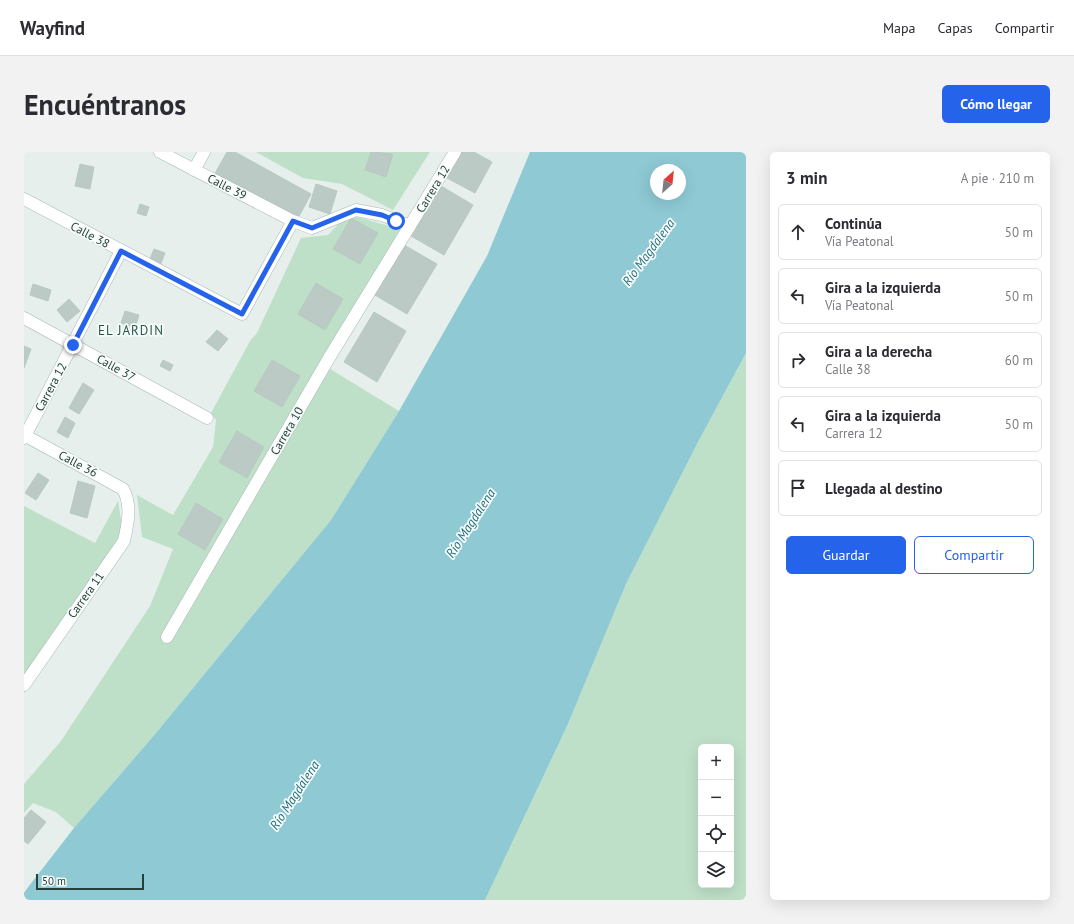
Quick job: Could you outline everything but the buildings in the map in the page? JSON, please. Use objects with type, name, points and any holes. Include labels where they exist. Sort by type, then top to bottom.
[{"type":"street","name":"Calle 39","points":[[160,152],[293,221],[312,228],[356,210],[382,215],[410,226]]},
{"type":"street","points":[[194,170],[204,152]]},
{"type":"street","name":"Carrera 12","points":[[410,226],[455,152]]},
{"type":"street","name":"Calle 38","points":[[24,199],[242,314],[293,221]]},
{"type":"street","name":"Carrera 10","points":[[167,637],[329,358],[410,226]]},
{"type":"street","name":"Carrera 12","points":[[24,436],[121,251]]},
{"type":"street","name":"Calle 37","points":[[24,318],[207,418]]},
{"type":"street","name":"Calle 36","points":[[24,436],[124,489],[128,498]]},
{"type":"street","name":"Carrera 11","points":[[24,685],[124,541],[128,523],[128,498]]},
{"type":"green space","points":[[256,152],[430,152],[393,210],[342,184],[303,178]]},
{"type":"green space","points":[[357,217],[400,229],[322,364],[399,411],[331,520],[156,733],[74,828],[56,812],[33,803],[24,813],[24,784],[61,741],[150,606],[173,549],[142,537],[137,495],[173,515],[213,447],[216,420],[211,413],[250,341],[257,333],[301,238],[328,235],[343,219]]},
{"type":"green space","points":[[746,353],[746,900],[485,900],[568,724],[626,584],[698,442]]},
{"type":"green space","points":[[118,501],[124,539],[47,661],[24,693],[24,506],[95,543]]},
{"type":"water","name":"Río Magdalena","points":[[530,152],[746,152],[746,353],[698,442],[626,584],[568,724],[485,900],[24,900],[24,893],[74,828],[156,733],[331,520],[399,411],[487,256]]},
{"type":"district","name":"EL JARDIN","points":[[131,330]]},
{"type":"route","points":[[73,345],[121,251],[242,314],[293,221],[312,228],[356,210],[382,215],[396,221]]}]
